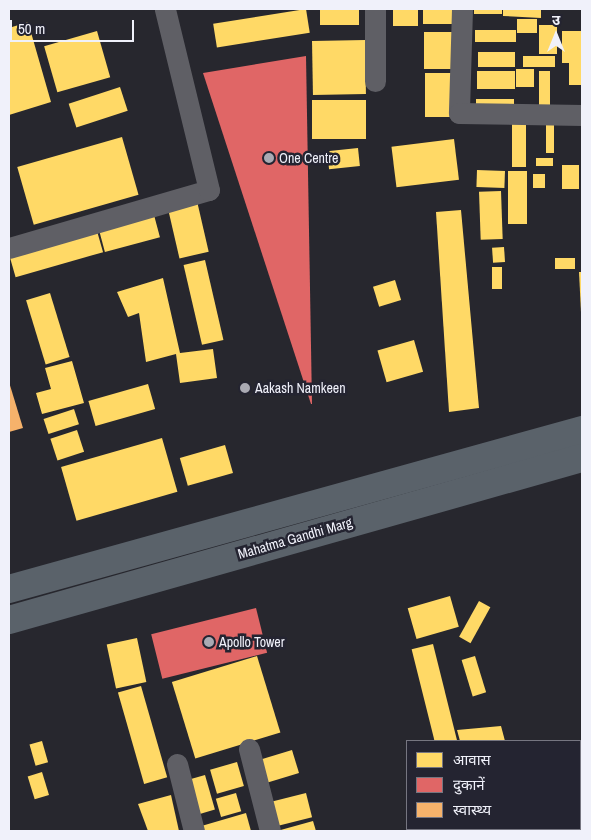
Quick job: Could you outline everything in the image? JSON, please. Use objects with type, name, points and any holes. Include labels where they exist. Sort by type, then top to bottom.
[{"type":"main road","name":"Mahatma Gandhi Marg","points":[[9,590],[582,430]]},
{"type":"main road","name":"Mahatma Gandhi Marg","points":[[9,620],[582,458]]},
{"type":"street","points":[[9,248],[209,190],[165,9]]},
{"type":"street","points":[[375,9],[375,81]]},
{"type":"street","points":[[462,9],[458,113],[582,115]]},
{"type":"street","points":[[249,749],[270,831]]},
{"type":"street","points":[[178,764],[194,831]]},
{"type":"building: आवास","points":[[306,9],[310,33],[217,47],[213,24]]},
{"type":"building: आवास","points":[[320,9],[359,9],[359,25],[320,25]]},
{"type":"building: आवास","points":[[393,9],[418,9],[418,26],[393,26]]},
{"type":"building: आवास","points":[[423,9],[456,9],[456,24],[423,24]]},
{"type":"building: आवास","points":[[474,9],[502,9],[502,14],[474,14]]},
{"type":"building: आवास","points":[[503,9],[541,9],[541,18],[503,16]]},
{"type":"building: आवास","points":[[517,19],[537,19],[537,33],[517,33]]},
{"type":"building: आवास","points":[[28,22],[51,102],[9,115],[9,28]]},
{"type":"building: आवास","points":[[539,25],[557,25],[557,54],[539,54]]},
{"type":"building: आवास","points":[[475,30],[516,30],[516,42],[475,42]]},
{"type":"building: आवास","points":[[97,31],[110,77],[57,92],[44,46]]},
{"type":"building: आवास","points":[[562,31],[582,31],[582,63],[562,63]]},
{"type":"building: आवास","points":[[424,32],[454,32],[454,69],[424,69]]},
{"type":"building: आवास","points":[[365,40],[366,94],[313,95],[312,41]]},
{"type":"building: आवास","points":[[478,52],[515,52],[515,67],[478,67]]},
{"type":"building: आवास","points":[[523,56],[555,56],[555,67],[523,67]]},
{"type":"building: आवास","points":[[569,63],[582,63],[582,85],[569,85]]},
{"type":"building: आवास","points":[[516,69],[534,69],[534,87],[516,87]]},
{"type":"building: आवास","points":[[477,71],[515,71],[515,89],[477,89]]},
{"type":"building: आवास","points":[[539,71],[550,71],[550,105],[539,105]]},
{"type":"building: आवास","points":[[425,73],[453,73],[453,117],[425,117]]},
{"type":"building: आवास","points":[[120,87],[128,111],[76,127],[69,104]]},
{"type":"building: आवास","points":[[476,99],[514,99],[514,109],[476,109]]},
{"type":"building: आवास","points":[[312,100],[366,100],[366,139],[312,139]]},
{"type":"building: आवास","points":[[512,123],[526,123],[526,167],[512,167]]},
{"type":"building: आवास","points":[[546,124],[554,124],[554,153],[546,153]]},
{"type":"building: आवास","points":[[122,137],[139,195],[34,225],[17,167]]},
{"type":"building: आवास","points":[[454,139],[459,180],[396,187],[391,147]]},
{"type":"building: आवास","points":[[358,148],[360,166],[329,169],[327,151]]},
{"type":"building: आवास","points":[[536,158],[553,158],[553,166],[536,166]]},
{"type":"building: आवास","points":[[562,165],[579,165],[579,189],[562,189]]},
{"type":"building: आवास","points":[[477,170],[505,171],[504,188],[476,187]]},
{"type":"building: आवास","points":[[508,171],[527,171],[527,224],[508,224]]},
{"type":"building: आवास","points":[[533,174],[545,174],[545,188],[533,188]]},
{"type":"building: आवास","points":[[501,191],[503,239],[481,240],[479,192]]},
{"type":"building: आवास","points":[[197,201],[209,252],[179,258],[168,208]]},
{"type":"building: आवास","points":[[461,210],[479,408],[449,412],[436,212]]},
{"type":"building: आवास","points":[[154,215],[160,237],[105,252],[99,230]]},
{"type":"building: आवास","points":[[97,231],[103,252],[16,277],[10,256]]},
{"type":"building: आवास","points":[[504,247],[505,262],[493,263],[492,248]]},
{"type":"building: आवास","points":[[555,258],[575,258],[575,269],[555,269]]},
{"type":"building: आवास","points":[[205,260],[223,340],[202,345],[184,265]]},
{"type":"building: आवास","points":[[492,267],[502,267],[502,289],[492,289]]},
{"type":"building: आवास","points":[[579,272],[582,272],[582,312],[581,312]]},
{"type":"building: आवास","points":[[163,278],[180,353],[213,349],[217,378],[180,383],[176,354],[146,362],[139,313],[128,317],[117,292]]},
{"type":"building: आवास","points":[[395,280],[401,300],[379,307],[373,287]]},
{"type":"building: आवास","points":[[50,293],[70,357],[46,364],[26,300]]},
{"type":"building: आवास","points":[[414,340],[423,372],[387,382],[377,350]]},
{"type":"building: आवास","points":[[72,361],[84,403],[42,414],[36,393],[51,389],[45,368]]},
{"type":"building: आवास","points":[[148,384],[155,409],[96,426],[88,401]]},
{"type":"building: आवास","points":[[74,409],[79,424],[49,434],[44,419]]},
{"type":"building: आवास","points":[[77,430],[84,452],[57,461],[50,439]]},
{"type":"building: आवास","points":[[162,438],[177,492],[77,521],[61,467]]},
{"type":"building: आवास","points":[[225,445],[233,473],[188,486],[180,458]]},
{"type":"building: आवास","points":[[450,596],[459,627],[417,639],[408,608]]},
{"type":"building: आवास","points":[[479,601],[490,607],[470,643],[459,637]]},
{"type":"building: आवास","points":[[137,638],[146,682],[116,688],[107,644]]},
{"type":"building: आवास","points":[[433,644],[457,740],[434,740],[412,649]]},
{"type":"building: आवास","points":[[257,656],[280,733],[195,759],[172,682]]},
{"type":"building: आवास","points":[[475,656],[486,692],[473,696],[462,660]]},
{"type":"building: आवास","points":[[141,686],[167,777],[144,784],[118,693]]},
{"type":"building: आवास","points":[[501,726],[505,740],[460,740],[457,730]]},
{"type":"building: आवास","points":[[42,741],[48,762],[36,766],[30,745]]},
{"type":"building: आवास","points":[[292,750],[299,773],[264,784],[257,761]]},
{"type":"building: आवास","points":[[237,762],[244,786],[217,794],[210,770]]},
{"type":"building: आवास","points":[[42,772],[49,795],[35,799],[28,776]]},
{"type":"building: आवास","points":[[205,775],[215,810],[195,815],[185,781]]},
{"type":"building: आवास","points":[[236,793],[241,811],[221,817],[216,799]]},
{"type":"building: आवास","points":[[306,793],[312,817],[269,828],[263,804]]},
{"type":"building: आवास","points":[[171,795],[179,831],[148,831],[138,804]]},
{"type":"building: आवास","points":[[246,813],[251,831],[199,831],[198,827]]},
{"type":"building: आवास","points":[[313,821],[316,831],[277,831]]},
{"type":"building: दुकानें","name":"One Centre","points":[[306,56],[312,404],[203,73]]},
{"type":"building: दुकानें","name":"Apollo Tower","points":[[256,608],[267,653],[162,679],[151,634]]},
{"type":"building: स्वास्थ्य","points":[[9,382],[23,428],[9,432]]},
{"type":"place","name":"One Centre","points":[[269,158]]},
{"type":"place","name":"Aakash Namkeen","points":[[245,388]]},
{"type":"place","name":"Apollo Tower","points":[[209,642]]}]
